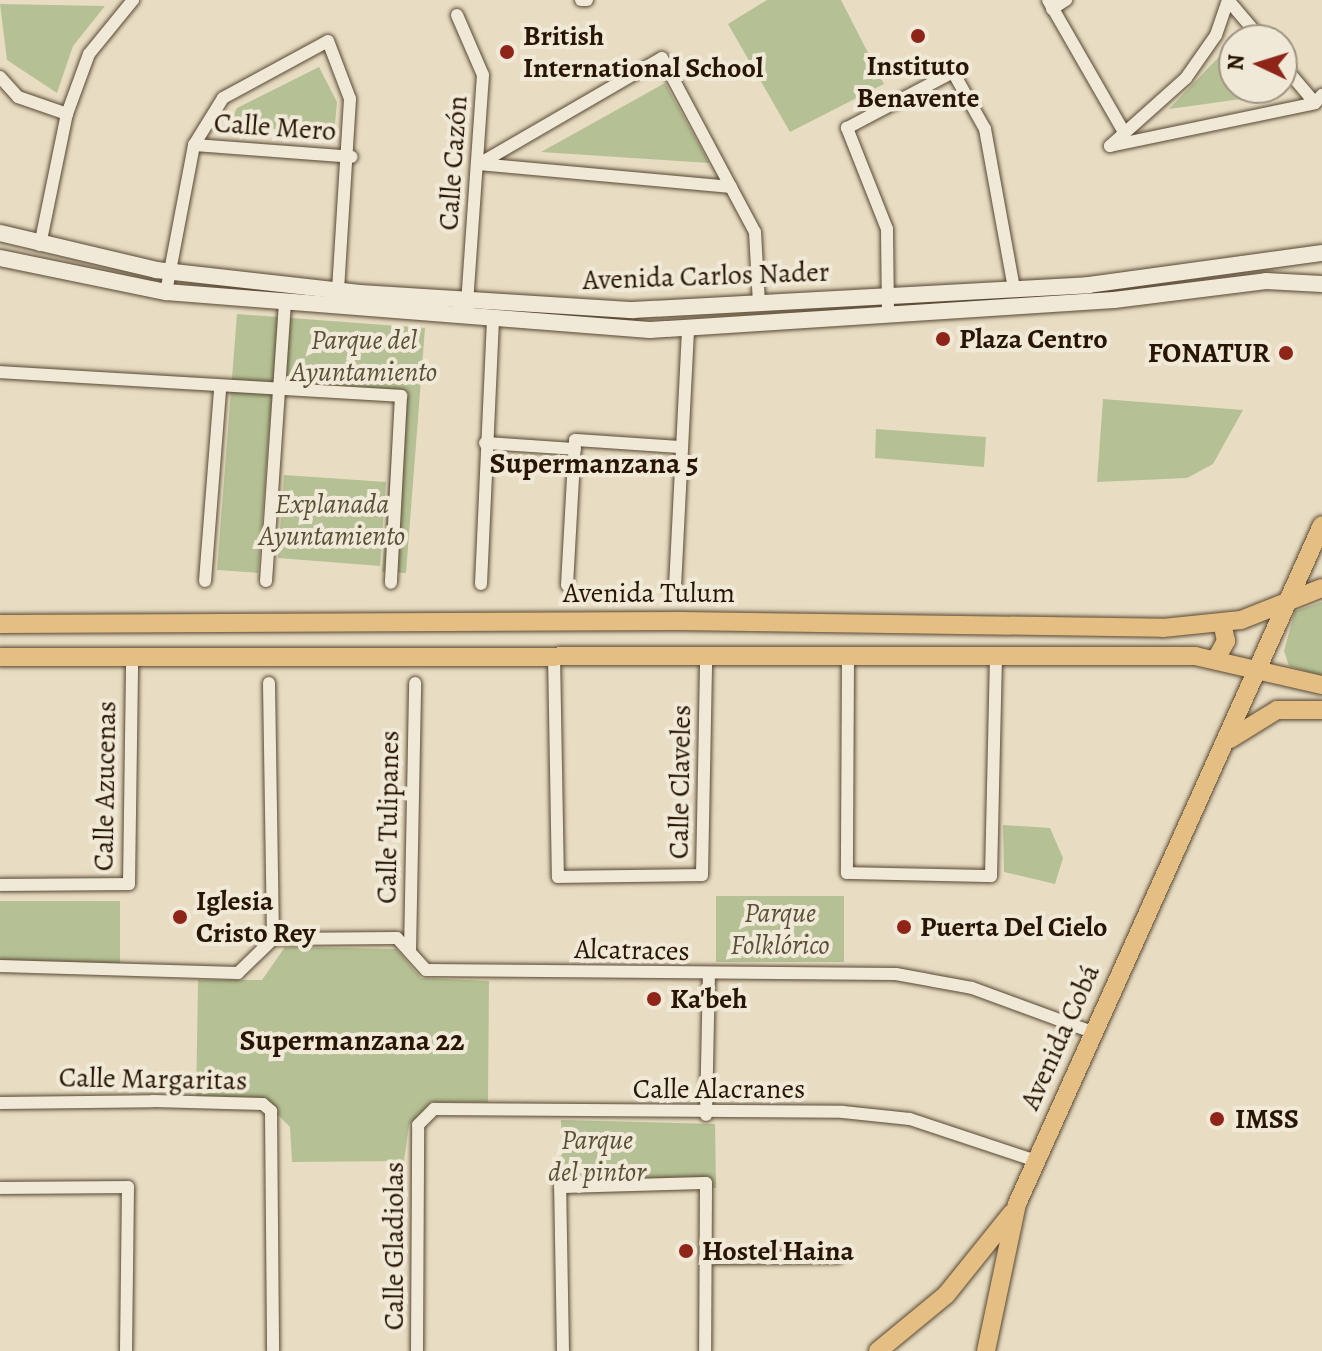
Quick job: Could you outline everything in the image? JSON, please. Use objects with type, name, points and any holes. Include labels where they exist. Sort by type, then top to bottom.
[{"type":"main road","points":[[1291,596],[1322,525]]},
{"type":"main road","name":"Avenida Tulum","points":[[0,624],[1163,628],[1222,622],[1291,596],[1322,588]]},
{"type":"main road","name":"Avenida Cobá","points":[[986,1351],[1017,1204],[1092,1032],[1259,671],[1275,618],[1291,596]]},
{"type":"main road","points":[[1216,659],[1226,641],[1222,622]]},
{"type":"main road","points":[[0,657],[554,654],[706,658],[1216,659],[1322,685]]},
{"type":"main road","points":[[1228,740],[1277,710],[1322,710]]},
{"type":"main road","points":[[878,1351],[946,1295],[1017,1204]]},
{"type":"street","points":[[40,245],[67,114],[89,54],[133,0]]},
{"type":"street","points":[[581,0],[587,0]]},
{"type":"street","points":[[1066,0],[1050,4],[1124,132]]},
{"type":"street","points":[[1228,0],[1248,24]]},
{"type":"street","points":[[1228,0],[1216,35],[1186,78],[1110,146],[1318,99]]},
{"type":"street","name":"Calle Cazón","points":[[457,15],[483,75],[466,319]]},
{"type":"street","name":"Calle Mero","points":[[166,292],[194,145],[223,98],[328,41],[350,99],[352,157],[338,291]]},
{"type":"street","points":[[479,164],[662,58],[755,232],[759,304]]},
{"type":"street","points":[[888,313],[887,229],[847,128],[953,72],[985,129],[1014,288]]},
{"type":"street","points":[[0,77],[18,97],[67,114]]},
{"type":"street","points":[[1298,80],[1318,99]]},
{"type":"street","name":"Calle Mero","points":[[194,145],[352,157]]},
{"type":"street","points":[[479,164],[731,187]]},
{"type":"street","name":"Avenida Carlos Nader","points":[[0,233],[40,245],[170,272],[338,291],[633,310],[1014,288],[1322,253]]},
{"type":"street","name":"Avenida Carlos Nader","points":[[0,258],[166,292],[285,304],[493,321],[688,327],[1114,300],[1266,281],[1322,284]]},
{"type":"street","points":[[399,314],[400,296]]},
{"type":"street","points":[[266,581],[285,304]]},
{"type":"street","points":[[481,584],[485,443],[493,321]]},
{"type":"street","points":[[675,587],[688,327]]},
{"type":"street","points":[[0,372],[220,389],[278,388],[401,396],[391,583]]},
{"type":"street","points":[[205,581],[220,389]]},
{"type":"street","points":[[567,585],[575,440],[681,447]]},
{"type":"street","points":[[485,443],[575,449]]},
{"type":"street","name":"Calle Claveles","points":[[554,654],[558,877],[702,875],[706,658]]},
{"type":"street","name":"Calle Azucenas","points":[[0,885],[129,884],[132,658]]},
{"type":"street","points":[[848,659],[847,873],[991,876],[996,658]]},
{"type":"street","points":[[0,966],[238,973],[273,939],[269,683]]},
{"type":"street","name":"Calle Tulipanes","points":[[410,952],[415,683]]},
{"type":"street","name":"Alcatraces","points":[[273,939],[386,937],[410,952],[426,970],[709,975],[896,974],[972,988],[1092,1032]]},
{"type":"street","points":[[706,1115],[709,975]]},
{"type":"street","name":"Calle Margaritas","points":[[0,1103],[263,1104],[271,1111],[273,1351]]},
{"type":"street","name":"Calle Alacranes","points":[[418,1141],[418,1125],[434,1109],[910,1119],[1036,1161]]},
{"type":"street","name":"Calle Gladiolas","points":[[417,1351],[418,1141]]},
{"type":"street","points":[[563,1351],[560,1187],[706,1183],[705,1351]]},
{"type":"street","points":[[0,1188],[128,1187],[126,1351]]},
{"type":"street","points":[[707,1258],[838,1257]]},
{"type":"green space","points":[[767,0],[841,0],[884,84],[790,132],[728,24]]},
{"type":"green space","points":[[0,4],[105,6],[73,46],[57,93],[7,60]]},
{"type":"green space","points":[[1218,58],[1218,102],[1169,109]]},
{"type":"green space","points":[[319,67],[337,102],[334,134],[229,125],[237,108]]},
{"type":"green space","points":[[665,83],[709,163],[541,152]]},
{"type":"green space","name":"Parque del Ayuntamiento","points":[[237,314],[425,328],[406,573],[382,572],[396,392],[273,383],[258,573],[217,570]]},
{"type":"green space","points":[[1103,399],[1243,410],[1213,464],[1187,478],[1097,482]]},
{"type":"green space","points":[[876,429],[986,437],[984,467],[875,458]]},
{"type":"green space","name":"Explanada Ayuntamiento","points":[[284,475],[386,482],[380,566],[278,558]]},
{"type":"green space","points":[[1322,602],[1322,676],[1289,666],[1284,651],[1295,611]]},
{"type":"green space","points":[[1003,825],[1050,828],[1063,858],[1055,884],[1004,872]]},
{"type":"green space","name":"Parque Folklórico","points":[[716,896],[844,896],[844,962],[716,962]]},
{"type":"green space","points":[[0,901],[120,901],[120,964],[0,964]]},
{"type":"green space","points":[[285,947],[396,949],[421,978],[489,981],[488,1102],[431,1102],[409,1125],[404,1161],[292,1162],[290,1127],[273,1110],[196,1107],[198,980],[262,980]]},
{"type":"green space","name":"Parque del pintor","points":[[561,1120],[715,1124],[716,1188],[562,1190]]},
{"type":"place","name":"Instituto Benavente","points":[[918,36]]},
{"type":"place","name":"British International School","points":[[507,52]]},
{"type":"place","name":"Plaza Centro","points":[[943,339]]},
{"type":"place","name":"FONATUR","points":[[1286,353]]},
{"type":"place","name":"Iglesia Cristo Rey","points":[[180,917]]},
{"type":"place","name":"Puerta Del Cielo","points":[[904,927]]},
{"type":"place","name":"Ka'beh","points":[[654,999]]},
{"type":"place","name":"IMSS","points":[[1217,1119]]},
{"type":"place","name":"Hostel Haina","points":[[686,1251]]},
{"type":"district","name":"Supermanzana 5","points":[[594,463]]},
{"type":"district","name":"Supermanzana 22","points":[[352,1040]]}]
